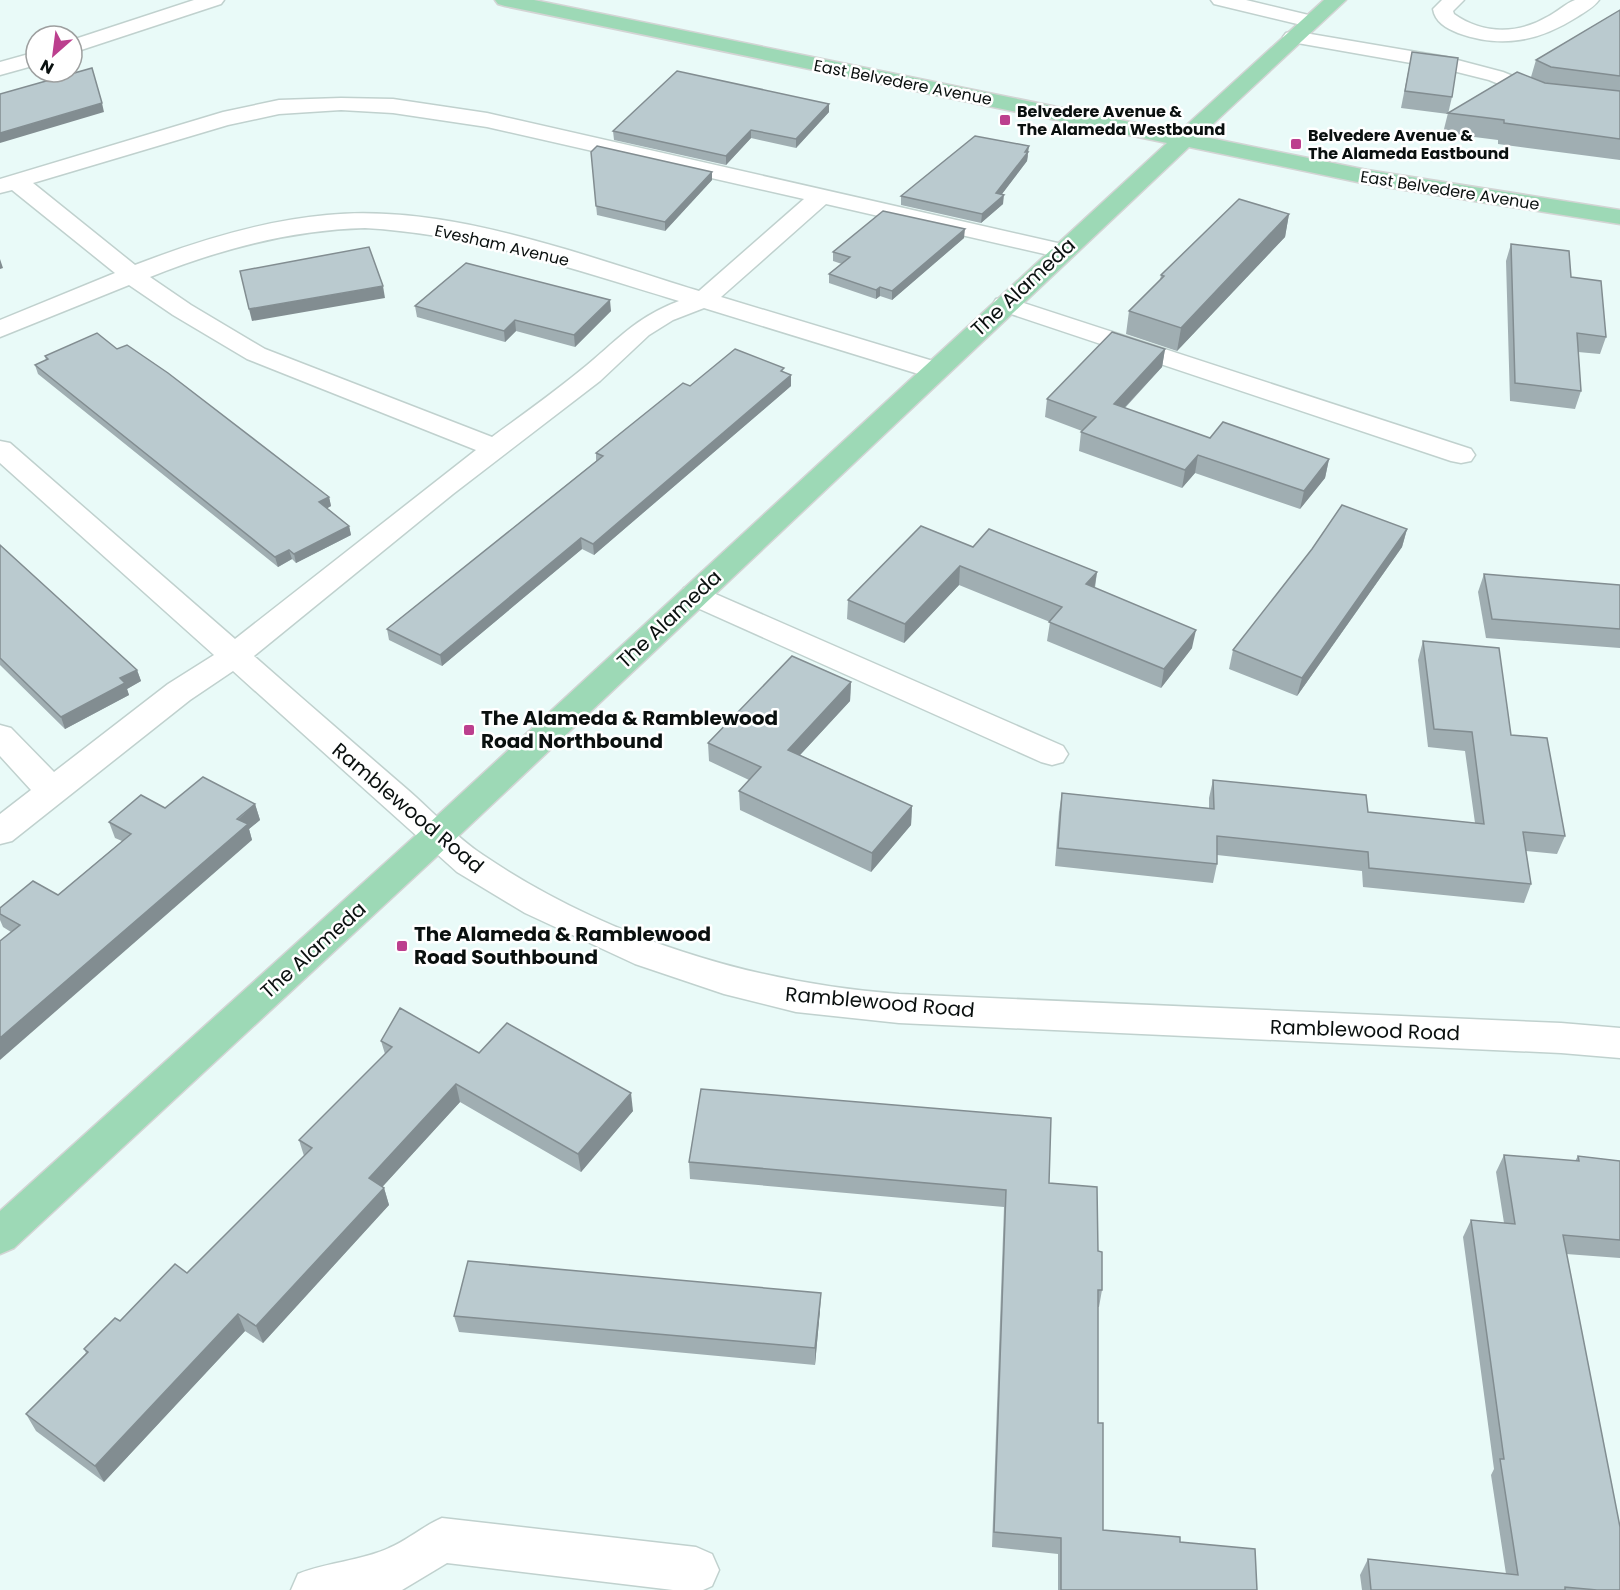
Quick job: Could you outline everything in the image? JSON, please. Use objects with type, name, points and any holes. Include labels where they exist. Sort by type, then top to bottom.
[{"type":"main road","name":"East Belvedere Avenue","points":[[505,0],[1368,177],[1620,217]]},
{"type":"main road","name":"The Alameda","points":[[0,1236],[437,836],[934,370],[1310,21],[1336,0]]},
{"type":"street","points":[[84,43],[214,0]]},
{"type":"street","points":[[1221,0],[1310,21]]},
{"type":"street","points":[[1454,0],[1443,9],[1444,16],[1456,26],[1504,38],[1519,38],[1546,27],[1589,0]]},
{"type":"street","points":[[1293,37],[1446,63],[1496,76],[1540,95],[1620,105]]},
{"type":"street","points":[[0,69],[24,62]]},
{"type":"street","points":[[8,184],[223,119],[279,106],[341,104],[393,106],[487,120],[1062,251]]},
{"type":"street","points":[[8,184],[182,310],[256,354],[496,448]]},
{"type":"street","points":[[0,832],[179,692],[234,656],[591,375],[640,330],[664,315],[703,300],[822,196]]},
{"type":"street","name":"Evesham Avenue","points":[[0,329],[200,252],[278,230],[329,222],[367,221],[448,230],[488,239],[703,300],[934,370]]},
{"type":"street","points":[[1005,304],[1461,455]]},
{"type":"street","name":"Ramblewood Road","points":[[0,449],[469,863],[494,880],[580,924],[657,956],[764,991],[810,999],[875,1005],[1191,1024],[1561,1038],[1620,1043]]},
{"type":"street","points":[[695,595],[1052,754]]},
{"type":"street","points":[[0,736],[52,791]]},
{"type":"street","points":[[314,1590],[398,1569],[442,1540],[696,1570]]},
{"type":"building","points":[[1620,10],[1620,76],[1551,67],[1536,60]]},
{"type":"building","points":[[1412,52],[1458,58],[1452,97],[1405,91]]},
{"type":"building","points":[[92,68],[102,103],[0,133],[0,94],[35,84],[84,84],[84,70]]},
{"type":"building","points":[[677,71],[829,104],[796,139],[751,130],[726,156],[613,131]]},
{"type":"building","points":[[1517,72],[1545,83],[1620,91],[1620,139],[1448,113]]},
{"type":"building","points":[[975,136],[1029,146],[1025,152],[1028,152],[996,193],[1004,195],[982,214],[901,196]]},
{"type":"building","points":[[597,146],[712,172],[665,222],[596,206],[591,152]]},
{"type":"building","points":[[1239,199],[1289,214],[1181,328],[1129,311],[1164,276],[1161,275]]},
{"type":"building","points":[[883,211],[965,229],[892,291],[880,287],[876,290],[829,274],[850,257],[833,252]]},
{"type":"building","points":[[1511,244],[1569,251],[1571,277],[1601,281],[1606,337],[1577,333],[1581,391],[1515,383]]},
{"type":"building","points":[[369,247],[383,286],[249,309],[240,271]]},
{"type":"building","points":[[466,263],[610,300],[574,335],[515,320],[504,331],[415,306]]},
{"type":"building","points":[[1112,332],[1165,349],[1114,404],[1210,438],[1223,422],[1329,459],[1304,491],[1198,455],[1185,470],[1081,432],[1096,417],[1047,399]]},
{"type":"building","points":[[97,333],[117,349],[127,345],[168,373],[329,497],[319,502],[349,526],[294,554],[289,550],[275,557],[35,365],[48,359],[45,356]]},
{"type":"building","points":[[735,349],[784,368],[781,371],[791,375],[593,544],[581,538],[440,655],[387,629],[603,456],[596,453],[683,383],[690,386]]},
{"type":"building","points":[[1342,505],[1407,529],[1302,678],[1233,650],[1312,549]]},
{"type":"building","points":[[921,526],[973,547],[989,529],[1097,572],[1086,584],[1196,630],[1164,669],[1049,622],[1062,607],[960,566],[905,624],[848,600]]},
{"type":"building","points":[[0,545],[137,670],[120,678],[125,683],[61,717],[0,658]]},
{"type":"building","points":[[1484,574],[1620,585],[1620,629],[1492,619]]},
{"type":"building","points":[[1423,641],[1499,648],[1511,735],[1547,738],[1565,836],[1523,832],[1531,884],[1369,868],[1368,852],[1217,836],[1217,864],[1058,848],[1062,793],[1214,809],[1213,780],[1366,795],[1368,812],[1484,824],[1472,732],[1434,729]]},
{"type":"building","points":[[792,656],[851,682],[788,750],[912,806],[872,853],[739,791],[761,767],[708,743]]},
{"type":"building","points":[[203,777],[255,804],[237,819],[248,824],[0,1038],[0,941],[20,925],[0,914],[0,908],[33,881],[58,895],[131,834],[109,822],[141,795],[165,808]]},
{"type":"building","points":[[400,1008],[479,1053],[507,1023],[631,1093],[578,1154],[456,1084],[369,1178],[384,1188],[256,1326],[238,1314],[95,1466],[26,1414],[88,1352],[84,1349],[115,1318],[120,1321],[175,1264],[187,1273],[312,1148],[299,1140],[392,1047],[381,1041]]},
{"type":"building","points":[[701,1089],[1051,1118],[1049,1183],[1097,1187],[1098,1251],[1102,1252],[1102,1290],[1098,1290],[1098,1423],[1103,1423],[1103,1530],[1180,1537],[1180,1542],[1255,1549],[1257,1590],[1061,1590],[1061,1538],[994,1532],[1006,1190],[689,1162]]},
{"type":"building","points":[[1504,1155],[1579,1161],[1578,1156],[1620,1161],[1620,1240],[1563,1235],[1620,1527],[1620,1590],[1565,1587],[1565,1590],[1371,1590],[1368,1559],[1518,1575],[1500,1459],[1504,1459],[1471,1220],[1515,1224]]},
{"type":"building","points":[[468,1261],[821,1293],[815,1348],[454,1316]]},
{"type":"place","name":"Belvedere Avenue & The Alameda Westbound","points":[[1005,120]]},
{"type":"place","name":"Belvedere Avenue & The Alameda Eastbound","points":[[1296,144]]},
{"type":"place","name":"The Alameda & Ramblewood Road Northbound","points":[[469,730]]},
{"type":"place","name":"The Alameda & Ramblewood Road Southbound","points":[[402,946]]}]
